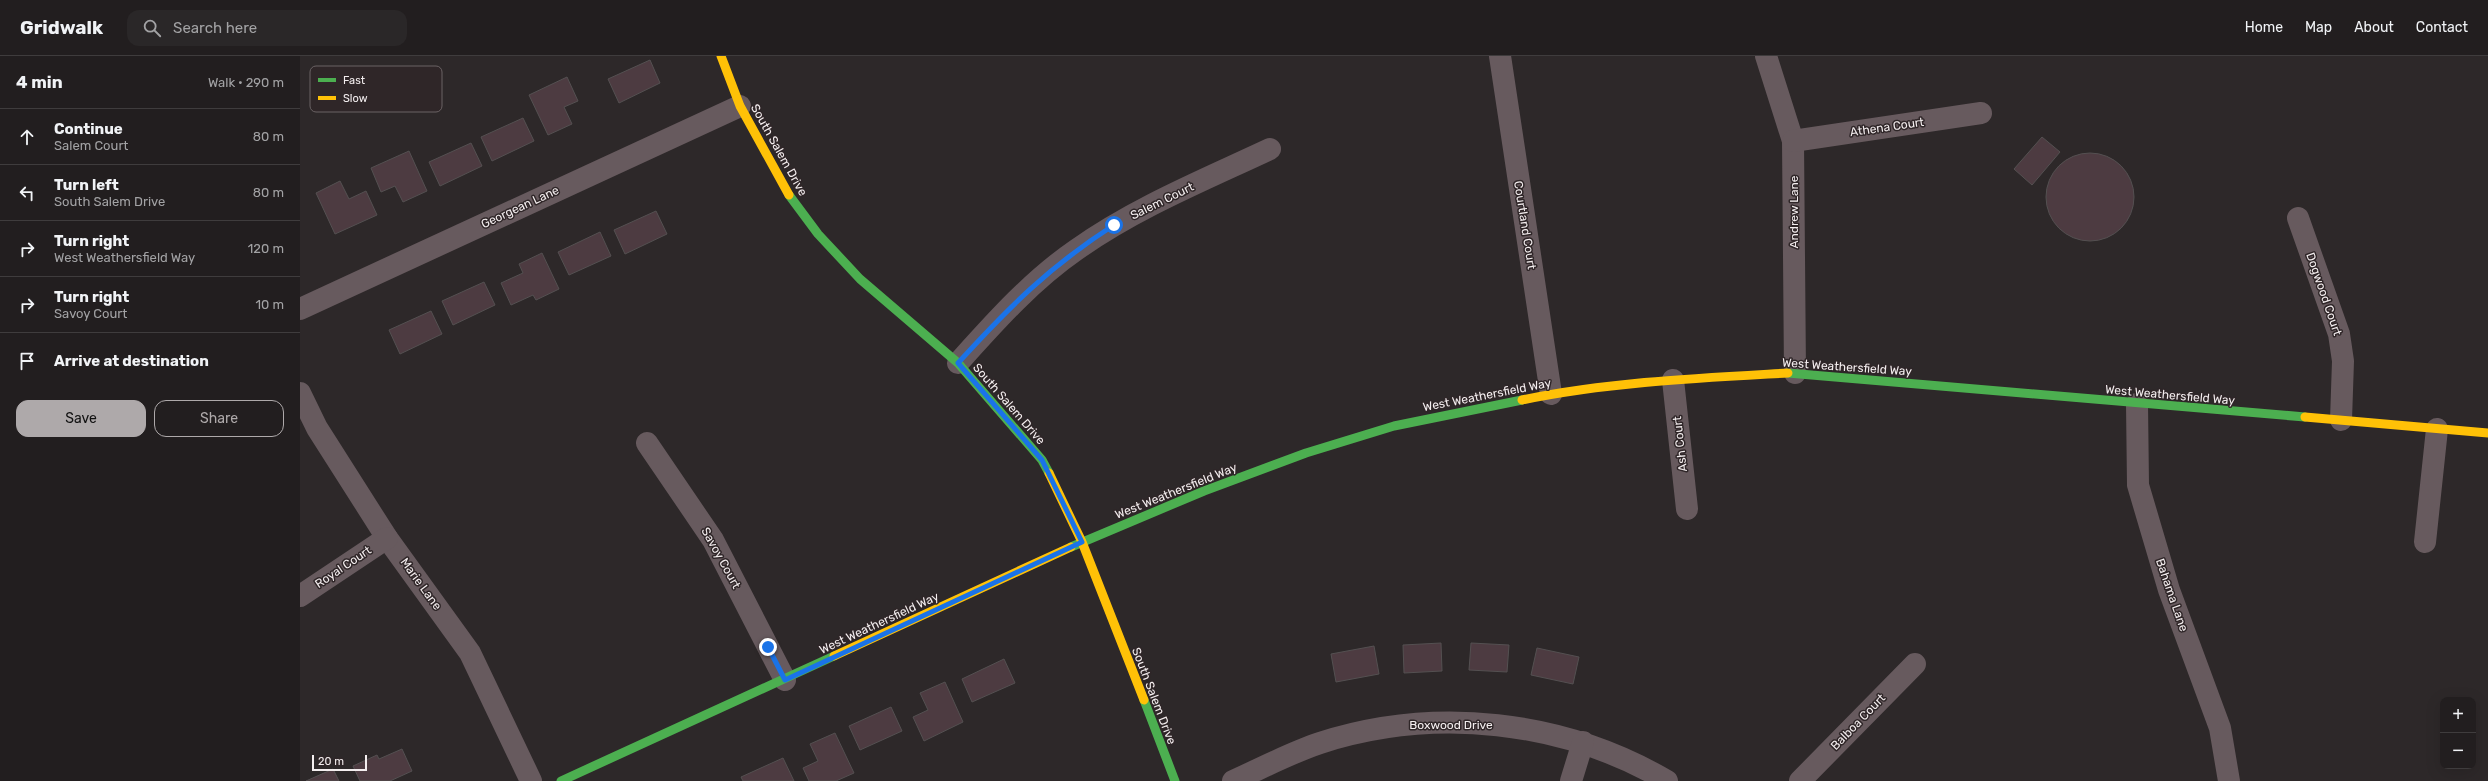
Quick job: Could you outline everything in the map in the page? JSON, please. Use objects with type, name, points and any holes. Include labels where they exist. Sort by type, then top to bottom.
[{"type":"street","name":"South Salem Drive","points":[[721,56],[740,106],[778,179],[829,247],[860,279],[958,363],[1042,460],[1082,542],[1175,781]]},
{"type":"street","name":"Courtland Court","points":[[1500,56],[1551,394]]},
{"type":"street","name":"Andrew Lane","points":[[1766,56],[1794,141],[1795,373]]},
{"type":"street","name":"Georgean Lane","points":[[300,309],[740,106]]},
{"type":"street","name":"Athena Court","points":[[1794,141],[1981,113]]},
{"type":"street","name":"Salem Court","points":[[958,363],[1009,307],[1075,250],[1114,225],[1270,150]]},
{"type":"street","name":"Dogwood Court","points":[[2298,218],[2339,334],[2343,361],[2341,420]]},
{"type":"street","name":"West Weathersfield Way","points":[[561,781],[785,680],[1082,542],[1204,491],[1336,444],[1435,416],[1551,394],[1673,380],[1795,373],[2137,404],[2488,433]]},
{"type":"street","name":"Ash Court","points":[[1673,380],[1687,509]]},
{"type":"street","name":"Marie Lane","points":[[300,393],[317,428],[387,538],[470,653],[531,781]]},
{"type":"street","name":"Bahama Lane","points":[[2137,404],[2138,485],[2169,590],[2220,728],[2229,781]]},
{"type":"street","points":[[2425,542],[2437,429]]},
{"type":"street","name":"Savoy Court","points":[[647,443],[713,540],[785,680]]},
{"type":"street","name":"Royal Court","points":[[300,596],[387,538]]},
{"type":"street","name":"Balboa Court","points":[[1800,781],[1915,664]]},
{"type":"street","name":"Boxwood Drive","points":[[1234,781],[1319,744],[1351,734],[1398,726],[1452,722],[1502,725],[1543,731],[1583,742],[1625,759],[1667,781]]},
{"type":"street","points":[[1571,781],[1583,742]]},
{"type":"building","points":[[650,60],[660,83],[619,103],[608,79]]},
{"type":"building","points":[[567,77],[578,101],[564,107],[572,124],[548,135],[529,95]]},
{"type":"building","points":[[523,118],[534,141],[492,161],[481,137]]},
{"type":"building","points":[[2042,137],[2060,152],[2032,185],[2014,169]]},
{"type":"building","points":[[471,143],[482,166],[440,186],[429,162]]},
{"type":"building","points":[[409,151],[427,191],[403,202],[395,186],[381,192],[371,168]]},
{"type":"building","points":[[2090,153],[2107,157],[2121,166],[2130,180],[2134,197],[2130,214],[2121,228],[2107,237],[2090,241],[2073,237],[2059,228],[2050,214],[2046,197],[2050,180],[2059,166],[2073,157]]},
{"type":"building","points":[[340,181],[349,199],[366,191],[377,215],[335,234],[316,193]]},
{"type":"building","points":[[656,211],[667,234],[625,254],[614,230]]},
{"type":"building","points":[[600,232],[611,256],[569,275],[558,252]]},
{"type":"building","points":[[542,253],[559,289],[536,300],[533,295],[511,305],[501,283],[523,273],[519,264]]},
{"type":"building","points":[[484,282],[495,305],[453,325],[442,301]]},
{"type":"building","points":[[431,311],[442,334],[400,354],[389,330]]},
{"type":"building","points":[[1441,643],[1442,671],[1404,673],[1403,645]]},
{"type":"building","points":[[1471,643],[1509,645],[1507,672],[1469,670]]},
{"type":"building","points":[[1374,646],[1379,674],[1336,682],[1331,654]]},
{"type":"building","points":[[1537,648],[1579,657],[1573,684],[1531,675]]},
{"type":"building","points":[[1004,659],[1015,683],[972,702],[962,679]]},
{"type":"building","points":[[945,682],[963,722],[924,741],[913,717],[928,710],[920,693]]},
{"type":"building","points":[[891,707],[902,731],[860,750],[849,726]]},
{"type":"building","points":[[835,733],[854,773],[836,781],[809,781],[803,768],[818,761],[810,744]]},
{"type":"building","points":[[402,749],[412,771],[390,781],[360,781],[353,766],[377,755],[379,759]]},
{"type":"building","points":[[783,758],[794,781],[743,781],[741,777]]},
{"type":"building","points":[[333,769],[339,781],[306,781]]},
{"type":"traffic: fast","points":[[789,195],[818,234],[860,279],[958,363],[1042,460],[1049,473]]},
{"type":"traffic: fast","points":[[1788,373],[2305,417]]},
{"type":"traffic: fast","points":[[1071,547],[1204,491],[1306,453],[1394,426],[1522,400]]},
{"type":"traffic: fast","points":[[561,781],[834,656]]},
{"type":"traffic: fast","points":[[1144,700],[1175,781]]},
{"type":"traffic: slow","points":[[721,56],[740,106],[789,195]]},
{"type":"traffic: slow","points":[[1522,400],[1621,385],[1788,373]]},
{"type":"traffic: slow","points":[[2305,417],[2488,433]]},
{"type":"traffic: slow","points":[[1049,473],[1082,542],[1144,700]]},
{"type":"traffic: slow","points":[[834,656],[1071,547]]},
{"type":"route","points":[[768,647],[785,680],[1082,542],[1042,460],[958,363],[1009,307],[1041,278],[1075,250],[1114,225]]}]
